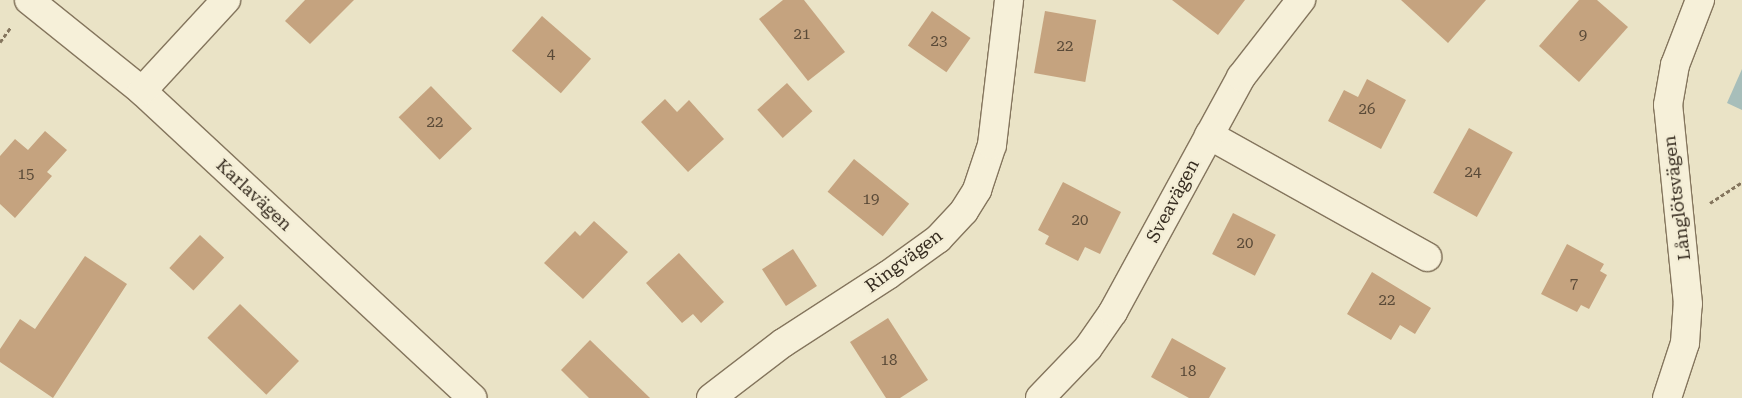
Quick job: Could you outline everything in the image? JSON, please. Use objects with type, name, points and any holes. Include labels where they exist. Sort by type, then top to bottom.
[{"type":"street","name":"Karlavägen","points":[[29,0],[142,91],[472,398]]},
{"type":"street","points":[[142,91],[226,0]]},
{"type":"street","name":"Ringvägen","points":[[711,398],[783,343],[888,276],[938,239],[964,211],[977,190],[992,145],[1009,0]]},
{"type":"street","name":"Sveavägen","points":[[1040,398],[1088,348],[1113,312],[1209,135],[1260,48],[1301,0]]},
{"type":"street","name":"Långlötsvägen","points":[[1667,398],[1685,343],[1688,304],[1668,142],[1668,105],[1675,66],[1700,0]]},
{"type":"street","points":[[1209,135],[1427,257]]},
{"type":"path","points":[[0,42],[10,29]]},
{"type":"path","points":[[1722,196],[1742,182]]},
{"type":"water","points":[[1742,69],[1742,110],[1727,103]]},
{"type":"building","points":[[305,0],[354,0],[310,44],[285,21]]},
{"type":"building","points":[[783,0],[804,0],[845,52],[808,81],[759,19]]},
{"type":"building","points":[[1172,0],[1245,0],[1218,35]]},
{"type":"building","points":[[1401,0],[1486,0],[1448,43]]},
{"type":"building","points":[[1579,0],[1597,0],[1628,27],[1579,82],[1539,46]]},
{"type":"building","points":[[932,11],[971,38],[946,72],[908,45]]},
{"type":"building","points":[[1045,11],[1096,20],[1085,82],[1034,73]]},
{"type":"building","points":[[542,16],[591,59],[561,93],[512,51]]},
{"type":"building","points":[[1367,79],[1406,100],[1381,149],[1328,121],[1344,90],[1358,97]]},
{"type":"building","points":[[787,83],[812,111],[783,138],[757,110]]},
{"type":"building","points":[[431,86],[472,128],[440,160],[399,117]]},
{"type":"building","points":[[665,99],[677,112],[689,100],[724,139],[688,172],[641,122]]},
{"type":"building","points":[[1469,128],[1513,152],[1477,217],[1433,193]]},
{"type":"building","points":[[45,131],[67,150],[47,172],[52,176],[15,218],[0,204],[0,156],[15,139],[28,150]]},
{"type":"building","points":[[854,159],[909,204],[883,236],[828,192]]},
{"type":"building","points":[[1063,182],[1121,212],[1100,254],[1085,247],[1078,261],[1045,244],[1049,236],[1038,230]]},
{"type":"building","points":[[1233,213],[1276,235],[1255,276],[1212,254]]},
{"type":"building","points":[[594,221],[628,252],[583,299],[544,263],[575,231],[580,236]]},
{"type":"building","points":[[200,235],[224,258],[193,290],[169,268]]},
{"type":"building","points":[[1567,244],[1604,264],[1600,271],[1607,275],[1589,309],[1581,305],[1577,312],[1541,294]]},
{"type":"building","points":[[793,249],[817,286],[786,306],[762,269]]},
{"type":"building","points":[[679,253],[724,302],[701,323],[693,314],[682,323],[646,283]]},
{"type":"building","points":[[85,256],[127,284],[53,398],[0,362],[0,349],[20,319],[35,329]]},
{"type":"building","points":[[1372,272],[1431,308],[1415,334],[1400,325],[1391,340],[1347,314]]},
{"type":"building","points":[[240,304],[299,361],[266,395],[207,338]]},
{"type":"building","points":[[888,318],[928,380],[900,398],[886,398],[850,342]]},
{"type":"building","points":[[1172,338],[1226,368],[1209,398],[1189,398],[1151,377]]},
{"type":"building","points":[[590,340],[650,398],[589,398],[561,370]]}]
